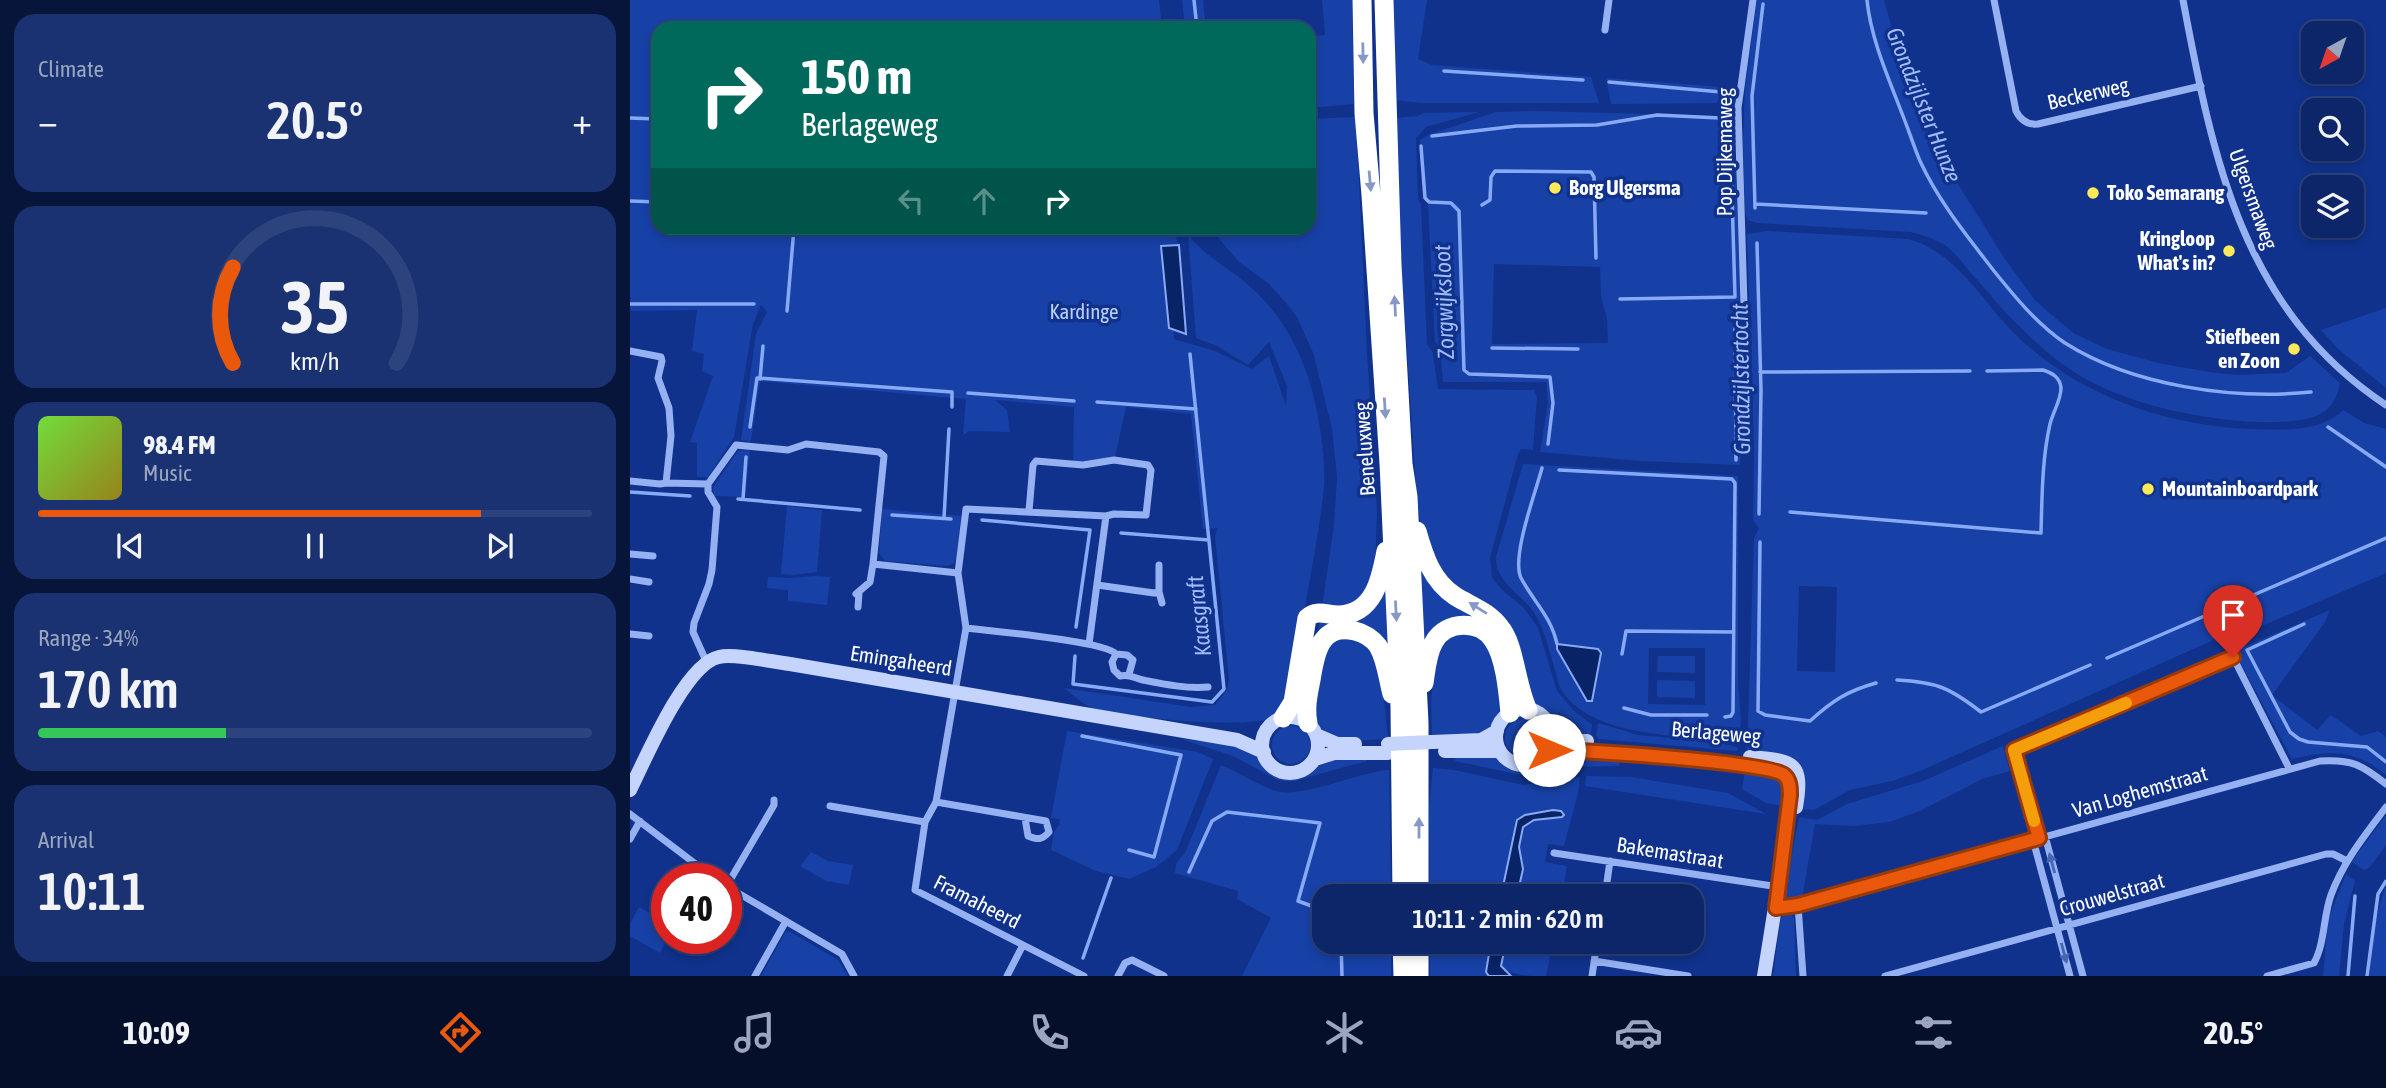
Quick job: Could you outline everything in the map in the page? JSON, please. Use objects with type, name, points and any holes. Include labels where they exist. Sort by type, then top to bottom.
[{"type":"highway","name":"Beneluxweg","points":[[1362,0],[1364,113],[1392,518],[1410,724],[1418,884]]},
{"type":"highway","name":"Beneluxweg","points":[[1384,0],[1393,278],[1403,464],[1408,497],[1410,724],[1403,884]]},
{"type":"highway","points":[[1408,497],[1423,555],[1440,583],[1455,596],[1490,616],[1502,628],[1507,638],[1520,695],[1519,711]]},
{"type":"highway","points":[[1283,718],[1293,702],[1307,618],[1316,612],[1340,615],[1349,613],[1370,600],[1380,585],[1392,518]]},
{"type":"highway","points":[[1410,724],[1433,643],[1448,629],[1460,625],[1482,629],[1492,638],[1499,650],[1508,692],[1519,711]]},
{"type":"highway","points":[[1312,729],[1306,708],[1318,646],[1334,632],[1347,630],[1359,632],[1377,646],[1410,724]]},
{"type":"highway","points":[[1402,954],[1402,976]]},
{"type":"highway","points":[[1419,954],[1419,976]]},
{"type":"street","points":[[1605,30],[1609,0]]},
{"type":"street","name":"Pop Dijkemaweg","points":[[1744,305],[1738,108],[1752,0]]},
{"type":"street","name":"Beckerweg","points":[[1994,0],[2017,111],[2028,123],[2038,124],[2201,86]]},
{"type":"street","name":"Ulgersmaweg","points":[[2183,0],[2214,140],[2249,247],[2289,313],[2313,342],[2354,382],[2386,405]]},
{"type":"street","points":[[630,351],[661,357],[663,361],[658,378],[669,408],[671,436],[666,483]]},
{"type":"street","points":[[630,790],[674,704],[706,661],[693,632],[712,570],[717,507],[708,492],[708,484],[736,445],[789,450],[806,444],[879,452],[884,456],[870,582],[858,594],[858,607]]},
{"type":"street","points":[[1114,460],[1148,465],[1151,470],[1146,515],[1107,516],[1030,511],[1033,465],[1036,461],[1077,465],[1114,460]]},
{"type":"street","points":[[630,481],[708,484]]},
{"type":"street","name":"Framaheerd","points":[[1030,511],[966,509],[958,573],[966,628],[936,802],[925,822],[915,890],[1084,976]]},
{"type":"street","points":[[1089,644],[1107,516]]},
{"type":"street","points":[[630,554],[653,556]]},
{"type":"street","points":[[873,564],[958,573]]},
{"type":"street","points":[[1159,565],[1159,592],[1162,603]]},
{"type":"street","points":[[630,579],[649,582]]},
{"type":"street","points":[[1097,585],[1159,592]]},
{"type":"street","points":[[966,628],[1089,644],[1112,650],[1133,660],[1129,674]]},
{"type":"street","points":[[630,634],[649,636]]},
{"type":"street","points":[[1116,654],[1112,662],[1114,670],[1120,676],[1129,674],[1140,679],[1197,688],[1208,687]]},
{"type":"street","name":"Emingaheerd","points":[[706,661],[722,656],[735,657],[955,692],[1237,740],[1264,752]]},
{"type":"street","points":[[2084,976],[2039,838],[2014,750],[2233,657],[2289,768]]},
{"type":"street","points":[[1519,711],[1544,717],[1552,733],[1549,750],[1539,761],[1524,765],[1510,761],[1500,751],[1496,741],[1502,720],[1519,711]]},
{"type":"street","points":[[1388,749],[1337,744],[1297,718],[1276,721],[1263,739],[1264,752],[1271,765],[1286,773],[1303,770],[1315,759],[1334,753],[1432,747],[1481,740],[1497,731]]},
{"type":"street","points":[[1312,729],[1318,748],[1315,759]]},
{"type":"street","name":"Emingaheerd","points":[[1237,740],[1267,731]]},
{"type":"street","name":"Berlageweg","points":[[1552,733],[1570,741],[1767,758],[1791,765],[1801,782],[1794,819],[1785,845]]},
{"type":"street","points":[[1432,747],[1500,751]]},
{"type":"street","name":"Berlageweg","points":[[1549,750],[1590,751],[1774,769],[1784,774],[1790,789],[1785,845],[1764,976]]},
{"type":"street","name":"Van Loghemstraat","points":[[1776,908],[1798,905],[2320,761],[2353,762],[2363,766],[2386,784]]},
{"type":"street","points":[[740,863],[774,805],[774,800]]},
{"type":"street","points":[[936,802],[1025,818]]},
{"type":"street","points":[[830,806],[925,822]]},
{"type":"street","points":[[2267,976],[2314,963],[2320,951],[2323,924],[2331,894],[2347,861],[2386,807]]},
{"type":"street","points":[[630,814],[695,863]]},
{"type":"street","points":[[630,839],[640,821]]},
{"type":"street","points":[[2039,838],[2057,929],[2070,976]]},
{"type":"street","name":"Bakemastraat","points":[[1555,853],[1780,887]]},
{"type":"street","name":"Crouwelstraat","points":[[1885,976],[2330,854],[2339,855],[2347,861]]},
{"type":"street","points":[[1607,884],[1610,862]]},
{"type":"street","points":[[742,895],[842,954],[852,969],[853,976]]},
{"type":"street","points":[[1798,905],[1802,976]]},
{"type":"street","points":[[755,976],[786,921]]},
{"type":"street","points":[[1007,976],[1023,944]]},
{"type":"street","points":[[1592,976],[1595,954]]},
{"type":"street","points":[[1118,976],[1125,963],[1132,960],[1164,976]]},
{"type":"street","points":[[1594,961],[1688,976]]},
{"type":"green space","name":"Kardinge","points":[[630,0],[1159,0],[1161,21],[651,21],[651,235],[1175,235],[1179,245],[1168,246],[1174,339],[1215,351],[1252,369],[1269,356],[1286,406],[1287,386],[1269,342],[1248,365],[1217,346],[1196,338],[1189,235],[1204,251],[1249,285],[1280,320],[1302,362],[1318,417],[1324,461],[1322,505],[1290,678],[1277,715],[1265,720],[1217,723],[1128,715],[1090,707],[1064,688],[1191,707],[1215,705],[1227,690],[1229,680],[1215,536],[1218,528],[1203,529],[1191,414],[1126,407],[1115,457],[1073,463],[1074,407],[995,400],[1007,410],[1010,432],[969,431],[963,435],[966,399],[760,381],[751,441],[741,440],[756,334],[767,312],[761,305],[753,324],[734,437],[708,477],[697,477],[697,443],[690,442],[713,376],[702,371],[704,354],[692,351],[697,310],[630,311]]},
{"type":"green space","points":[[1182,0],[1203,0],[1205,21],[1184,21]]},
{"type":"green space","points":[[1322,0],[1352,0],[1354,104],[1316,107],[1316,36],[1325,35]]},
{"type":"green space","points":[[1392,0],[1427,0],[1418,59],[1432,65],[1591,77],[1599,103],[1422,103],[1394,100]]},
{"type":"green space","points":[[1757,0],[1884,0],[1898,50],[1933,144],[2003,256],[2034,299],[2075,334],[2107,349],[2158,363],[2237,375],[2286,373],[2310,356],[2340,383],[2332,403],[2327,410],[2311,418],[2280,422],[2206,417],[2153,406],[2105,389],[2049,354],[2006,313],[1953,252],[1938,241],[1911,232],[1757,223],[1748,220],[1745,212],[1743,145],[1745,89]]},
{"type":"green space","points":[[1606,78],[1735,88],[1733,99],[1725,103],[1611,104]]},
{"type":"green space","points":[[1479,112],[1426,127],[1416,138],[1427,344],[1433,353],[1438,389],[1534,390],[1537,397],[1533,450],[1521,449],[1518,454],[1490,558],[1492,577],[1502,590],[1524,608],[1538,628],[1557,691],[1573,710],[1592,725],[1587,738],[1570,736],[1558,730],[1552,720],[1531,705],[1425,546],[1417,504],[1400,244],[1395,118],[1424,113]]},
{"type":"green space","points":[[1496,112],[1721,116],[1731,122],[1734,133],[1740,299],[1740,465],[1641,461],[1540,452],[1548,403],[1546,382],[1443,382],[1440,350],[1435,341],[1428,204],[1424,198],[1420,140]],"holes":[[[1494,264],[1600,267],[1601,297],[1607,318],[1608,343],[1492,344]]]},
{"type":"green space","points":[[1356,117],[1377,510],[1375,581],[1353,606],[1322,608],[1334,525],[1337,477],[1332,429],[1314,355],[1297,317],[1286,303],[1269,284],[1238,261],[1216,235],[1316,235],[1316,119]]},
{"type":"green space","points":[[1767,231],[1908,239],[1924,245],[1939,253],[1965,276],[2010,329],[2035,352],[2090,388],[2152,413],[2218,426],[2275,430],[2323,423],[2343,410],[2364,423],[2386,429],[2386,573],[2250,631],[2227,634],[1920,771],[1892,781],[1850,790],[1814,810],[1800,809],[1804,778],[1794,760],[1747,753],[1754,539],[1759,528],[1753,520],[1754,450],[1747,234]],"holes":[[[1799,586],[1837,587],[1835,672],[1797,671]]]},
{"type":"green space","points":[[2386,308],[2386,388],[2337,348],[2321,330]]},
{"type":"green space","points":[[738,451],[750,451],[745,497],[714,496],[713,487]]},
{"type":"green space","points":[[1523,464],[1738,476],[1739,740],[1640,732],[1592,717],[1573,704],[1559,685],[1536,616],[1500,575],[1496,557]],"holes":[[[1649,648],[1705,648],[1705,705],[1648,704]]]},
{"type":"green space","points":[[787,506],[822,510],[817,572],[781,574]]},
{"type":"green space","points":[[882,509],[961,516],[953,564],[947,566],[885,561],[879,553]]},
{"type":"green space","points":[[1416,552],[1488,620],[1455,622],[1423,667]]},
{"type":"green space","points":[[768,577],[830,577],[827,605],[788,601],[788,590],[767,588]]},
{"type":"green space","points":[[1387,577],[1392,680],[1374,635],[1316,642],[1320,620],[1348,618]]},
{"type":"green space","points":[[2330,610],[2325,622],[2272,695],[2317,730],[2331,715],[2361,736],[2378,731],[2386,737],[2386,775],[2363,760],[2342,754],[2319,754],[2292,759],[2234,651]]},
{"type":"green space","points":[[1474,631],[1494,651],[1503,712],[1488,729],[1472,736],[1432,737],[1431,702],[1436,651],[1453,633]]},
{"type":"green space","points":[[1344,635],[1370,646],[1382,680],[1388,739],[1338,739],[1329,736],[1314,722],[1323,647]]},
{"type":"green space","points":[[1658,656],[1695,656],[1695,673],[1657,672]]},
{"type":"green space","points":[[1657,680],[1695,681],[1695,698],[1657,697]]},
{"type":"green space","points":[[1524,719],[1537,725],[1543,738],[1537,751],[1524,757],[1511,751],[1505,738],[1511,725]]},
{"type":"green space","points":[[1598,723],[1638,735],[1715,742],[1738,747],[1737,751],[1599,739],[1596,735]]},
{"type":"green space","points":[[1291,726],[1304,732],[1310,745],[1304,758],[1291,764],[1278,758],[1272,745],[1278,732]]},
{"type":"green space","points":[[1067,731],[1198,752],[1213,759],[1177,850],[1156,867],[1129,879],[1096,871],[1051,850],[1054,832],[1060,819],[1051,818]]},
{"type":"green space","points":[[1181,739],[1249,750],[1280,777],[1287,778],[1304,775],[1332,759],[1366,757],[1367,761],[1290,782],[1278,780],[1233,756]]},
{"type":"green space","points":[[2003,746],[2010,771],[1982,779],[1920,811],[1889,822],[1855,826],[1815,824],[1802,898],[1791,902],[1784,896],[1799,817],[1817,820],[1847,804],[1923,781]]},
{"type":"green space","points":[[1561,753],[1599,755],[1620,761],[1619,766],[1576,767],[1521,775],[1455,761],[1456,757],[1496,757],[1521,771],[1535,768]]},
{"type":"green space","points":[[1221,765],[1270,789],[1287,792],[1389,770],[1391,884],[1312,884],[1312,954],[1391,954],[1391,976],[1242,976],[1271,918],[1237,899],[1238,891],[1175,873],[1176,864],[1186,851]]},
{"type":"green space","points":[[1433,768],[1523,785],[1580,777],[1564,846],[1548,844],[1545,862],[1567,866],[1564,884],[1520,884],[1523,869],[1519,847],[1523,827],[1527,822],[1561,811],[1544,811],[1517,820],[1504,884],[1430,884],[1429,806]]},
{"type":"green space","points":[[1745,771],[1777,776],[1784,785],[1783,806],[1766,803],[1742,789]]},
{"type":"green space","points":[[1586,776],[1631,777],[1728,793],[1766,814],[1585,786]]},
{"type":"green space","points":[[2386,815],[2386,845],[2370,867],[2364,870],[2352,862]]},
{"type":"green space","points":[[811,852],[828,861],[853,865],[849,885],[826,881],[800,866]]},
{"type":"green space","points":[[2346,874],[2355,881],[2344,924],[2339,976],[2323,976],[2328,920]]},
{"type":"green space","points":[[2386,884],[2386,976],[2369,976],[2373,928]]},
{"type":"green space","points":[[639,907],[651,913],[651,948],[630,936],[630,924]]},
{"type":"green space","points":[[1784,914],[1791,914],[1794,918],[1796,976],[1773,976],[1781,918]]},
{"type":"green space","points":[[789,931],[838,960],[848,976],[761,976],[785,933]]},
{"type":"green space","points":[[1430,954],[1489,954],[1486,972],[1489,976],[1430,976]]},
{"type":"green space","points":[[1504,954],[1551,954],[1546,976],[1515,974],[1501,966]]},
{"type":"shaded area","points":[[1179,245],[1186,334],[1169,328],[1161,246]]},
{"type":"shaded area","points":[[1557,644],[1598,649],[1601,653],[1592,701],[1587,701],[1557,649]]},
{"type":"shaded area","points":[[1553,810],[1561,811],[1564,815],[1534,820],[1523,827],[1519,847],[1523,869],[1520,884],[1504,884],[1517,820],[1525,815]]},
{"type":"shaded area","points":[[1489,954],[1504,954],[1501,966],[1511,976],[1489,976],[1486,972]]},
{"type":"waterway","points":[[1194,0],[1196,21]]},
{"type":"waterway","name":"Grondzijlster Hunze","points":[[1867,0],[1881,59],[1918,156],[1936,191],[1994,271],[2045,327],[2065,343],[2092,358],[2152,380],[2184,387],[2249,394],[2311,392]]},
{"type":"waterway","points":[[1755,208],[1752,96],[1763,4]]},
{"type":"waterway","points":[[1444,71],[1583,80]]},
{"type":"waterway","points":[[1609,82],[1721,92]]},
{"type":"waterway","points":[[1432,136],[1517,126],[1597,125],[1657,115],[1720,118],[1730,126],[1735,297],[1620,299]]},
{"type":"waterway","points":[[630,118],[651,119]]},
{"type":"waterway","name":"Zorgwijksloot","points":[[1421,146],[1425,198],[1429,202],[1451,203],[1459,211],[1464,370],[1469,374],[1550,377],[1553,403],[1548,444]]},
{"type":"waterway","points":[[1482,205],[1490,200],[1491,177],[1495,171],[1591,172],[1594,177],[1596,258]]},
{"type":"waterway","points":[[630,201],[651,202]]},
{"type":"waterway","points":[[1755,204],[1926,213]]},
{"type":"waterway","points":[[787,311],[793,235]]},
{"type":"waterway","name":"Grondzijlstertocht","points":[[1757,243],[1761,390],[1759,514]]},
{"type":"waterway","points":[[630,304],[754,304]]},
{"type":"waterway","points":[[1735,328],[1736,460]]},
{"type":"waterway","points":[[760,379],[763,346]]},
{"type":"waterway","points":[[1492,348],[1578,349]]},
{"type":"waterway","name":"Kaasgraft","points":[[1075,656],[1073,684],[1212,702],[1224,689],[1190,354]]},
{"type":"waterway","points":[[1790,512],[2041,533],[2045,451],[2050,424],[2060,397],[2060,384],[2055,376],[2043,370],[1987,371]]},
{"type":"waterway","points":[[1760,372],[1970,371]]},
{"type":"waterway","points":[[750,427],[757,378],[952,392],[952,407]]},
{"type":"waterway","points":[[968,393],[1074,401]]},
{"type":"waterway","points":[[1097,402],[1196,409]]},
{"type":"waterway","points":[[2328,427],[2386,467]]},
{"type":"waterway","points":[[944,518],[949,429]]},
{"type":"waterway","points":[[743,499],[746,457]]},
{"type":"waterway","points":[[1542,468],[1522,540],[1519,568],[1521,578],[1551,625],[1557,644]]},
{"type":"waterway","points":[[1559,470],[1732,479],[1735,483],[1733,712],[1731,716],[1725,717]]},
{"type":"waterway","points":[[630,492],[690,496]]},
{"type":"waterway","points":[[738,499],[860,510]]},
{"type":"waterway","points":[[892,515],[951,519]]},
{"type":"waterway","points":[[982,520],[1090,530],[1076,627]]},
{"type":"waterway","points":[[1121,533],[1209,540]]},
{"type":"waterway","points":[[2107,658],[2386,538]]},
{"type":"waterway","points":[[1760,542],[1758,711],[1765,715],[1810,721],[1840,698],[1876,683]]},
{"type":"waterway","points":[[2304,624],[2247,650],[2290,732],[2308,742],[2367,747],[2386,762]]},
{"type":"waterway","points":[[1622,654],[1626,631],[1733,632]]},
{"type":"waterway","points":[[1897,680],[1923,682],[1942,688],[1981,712],[2090,665]]},
{"type":"waterway","points":[[1624,708],[1651,715],[1707,715]]},
{"type":"waterway","name":"Kaasgraft","points":[[1082,736],[1181,755],[1154,857],[1129,850]]},
{"type":"waterway","points":[[1189,872],[1212,821],[1227,812],[1320,823],[1298,901],[1312,906]]},
{"type":"waterway","name":"Kaasgraft","points":[[1083,958],[1111,878]]},
{"type":"waterway","points":[[2367,976],[2378,894],[2386,881]]},
{"type":"waterway","points":[[2348,976],[2355,896]]},
{"type":"waterway","points":[[1341,954],[1342,976]]},
{"type":"slow traffic","points":[[2034,821],[2014,750],[2126,703]]},
{"type":"place","name":"Borg Ulgersma","points":[[1555,188]]},
{"type":"place","name":"Toko Semarang","points":[[2093,193]]},
{"type":"place","name":"Kringloop What's in?","points":[[2229,251]]},
{"type":"place","name":"Stiefbeen en Zoon","points":[[2294,349]]},
{"type":"place","name":"Mountainboardpark","points":[[2148,489]]},
{"type":"route","points":[[1549,750],[1590,751],[1741,765],[1774,769],[1784,774],[1790,795],[1776,908],[1798,905],[2039,838],[2014,750],[2233,657]]}]
